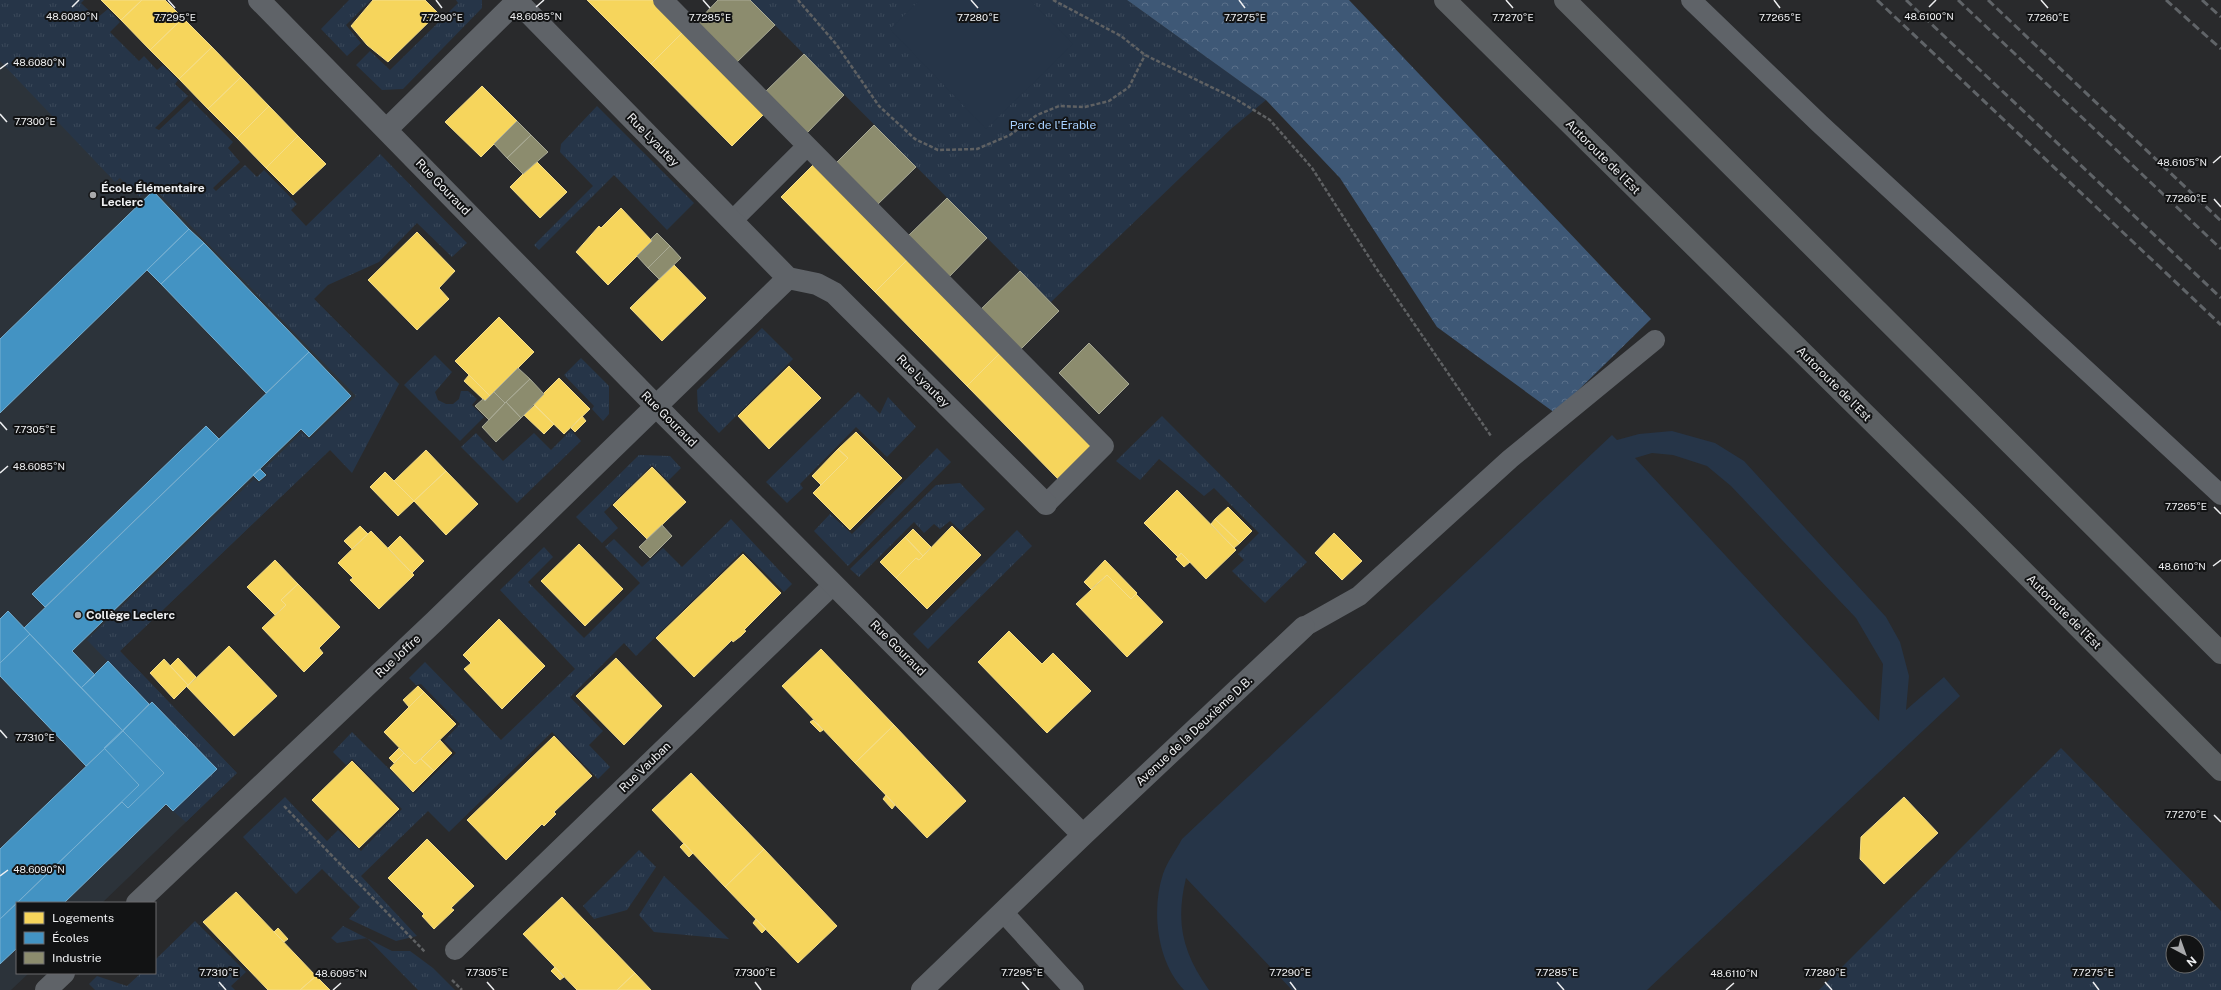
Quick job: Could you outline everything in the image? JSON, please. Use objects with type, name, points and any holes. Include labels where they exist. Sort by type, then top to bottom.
[{"type":"highway","name":"Autoroute de l’Est","points":[[1445,0],[1971,519],[2221,770]]},
{"type":"highway","points":[[1565,0],[2221,653]]},
{"type":"street","name":"Rue Gouraud","points":[[259,0],[387,129],[655,405],[1083,835]]},
{"type":"street","name":"Rue Lyautey","points":[[387,129],[516,0],[788,278],[817,284],[834,293],[1046,504]]},
{"type":"street","points":[[655,405],[788,278]]},
{"type":"street","name":"Rue Joffre","points":[[138,902],[435,621],[655,405]]},
{"type":"street","name":"Avenue de la Deuxième D.B.","points":[[922,990],[1083,835],[1304,627]]},
{"type":"street","points":[[46,990],[63,974]]},
{"type":"lane","points":[[663,0],[1104,446],[1046,504]]},
{"type":"lane","points":[[1691,0],[1820,124],[2221,495]]},
{"type":"lane","points":[[732,221],[807,146]]},
{"type":"lane","points":[[1304,627],[1358,596],[1510,459],[1655,340]]},
{"type":"lane","name":"Rue Vauban","points":[[455,950],[834,584]]},
{"type":"lane","points":[[1003,912],[1074,990]]},
{"type":"path","points":[[799,0],[836,44],[879,106],[916,139],[938,150],[977,149],[1010,135],[1037,115],[1058,106],[1085,107],[1109,101],[1129,87],[1145,55]]},
{"type":"path","points":[[1053,0],[1121,36],[1145,55],[1234,98],[1270,120],[1312,168],[1376,268],[1496,442],[1510,459]]},
{"type":"path","points":[[262,784],[428,955]]},
{"type":"path","points":[[448,976],[462,990]]},
{"type":"shaded area","name":"Collège Leclerc","points":[[0,0],[16,0],[399,384],[120,651],[237,773],[103,902],[16,902],[16,974],[28,974],[11,990],[0,990]]},
{"type":"green space","points":[[0,0],[84,0],[81,3],[97,18],[108,9],[120,22],[110,32],[139,61],[144,56],[157,70],[163,65],[178,80],[175,84],[188,96],[155,128],[159,130],[191,100],[233,142],[228,148],[240,162],[213,188],[216,191],[245,165],[257,177],[264,170],[297,204],[291,210],[306,226],[380,154],[467,243],[452,257],[417,223],[379,262],[328,285],[314,299],[399,384],[352,473],[330,450],[120,651],[237,773],[186,822],[173,811],[217,769],[151,703],[149,704],[87,640],[254,479],[259,483],[268,475],[263,470],[302,432],[309,440],[356,396],[153,187],[140,197],[120,178],[115,182],[0,61]]},
{"type":"green space","points":[[349,0],[371,0],[346,25],[361,43],[347,56],[321,29]]},
{"type":"green space","points":[[456,0],[482,0],[482,8],[403,89],[382,90],[356,65],[370,51],[390,70],[458,3]]},
{"type":"green space","name":"Parc de l'Érable","points":[[750,0],[1127,0],[1266,100],[1232,128],[1051,302]]},
{"type":"green space","points":[[920,0],[1030,0],[1073,44],[986,129],[890,29]]},
{"type":"green space","points":[[1127,0],[1349,0],[1651,319],[1555,413],[1437,327],[1340,178],[1266,100]]},
{"type":"green space","points":[[597,106],[694,203],[667,230],[614,175],[539,250],[534,245],[593,186],[560,152],[561,144]]},
{"type":"green space","points":[[762,328],[793,359],[719,433],[698,411],[697,390]]},
{"type":"green space","points":[[435,355],[452,372],[435,392],[438,400],[446,404],[453,404],[459,399],[461,391],[468,391],[477,399],[472,405],[484,417],[460,441],[404,385]]},
{"type":"green space","points":[[581,358],[609,386],[609,414],[603,421],[592,409],[594,406],[564,375]]},
{"type":"green space","points":[[858,392],[880,414],[888,397],[916,427],[887,457],[856,427],[800,484],[803,488],[787,503],[766,482]]},
{"type":"green space","points":[[1162,416],[1307,562],[1265,603],[1232,571],[1244,560],[1238,554],[1259,533],[1214,488],[1204,496],[1159,459],[1140,480],[1116,461]]},
{"type":"green space","points":[[571,430],[581,441],[517,503],[461,447],[476,433],[503,461],[534,433],[551,450]]},
{"type":"green space","points":[[1672,431],[1715,443],[1744,461],[1886,617],[1900,642],[1909,676],[1906,710],[1944,677],[1960,696],[1647,990],[1292,990],[1186,878],[1181,910],[1184,937],[1187,950],[1193,963],[1209,990],[1184,990],[1175,978],[1162,950],[1157,919],[1159,888],[1163,874],[1182,839],[1612,435],[1617,440],[1639,434]],"holes":[[[1652,453],[1673,455],[1707,466],[1731,486],[1856,618],[1883,664],[1879,721],[1635,458]]]},
{"type":"green space","points":[[937,448],[951,462],[848,566],[814,531],[830,514],[852,534]]},
{"type":"green space","points":[[639,455],[670,456],[681,468],[668,481],[652,465],[604,512],[618,528],[602,543],[576,517]]},
{"type":"green space","points":[[960,483],[985,509],[961,531],[950,521],[940,529],[934,524],[924,533],[914,522],[859,577],[850,569],[936,485]]},
{"type":"green space","points":[[731,519],[792,584],[784,592],[743,551],[636,656],[624,643],[570,697],[603,731],[589,745],[610,767],[598,779],[552,732],[449,832],[428,811],[361,876],[417,936],[396,941],[349,919],[360,907],[322,869],[296,894],[243,837],[285,797],[327,841],[338,830],[361,851],[402,809],[352,759],[346,765],[333,752],[352,732],[414,794],[456,753],[444,741],[460,724],[421,684],[416,685],[409,678],[425,662],[501,740],[575,669],[500,590],[544,547],[553,557],[528,582],[584,638],[640,583],[605,547],[614,539],[642,567],[663,548],[682,567]]},
{"type":"green space","points":[[1017,530],[1032,546],[928,649],[913,634]]},
{"type":"green space","points":[[2061,748],[2221,911],[2221,990],[1819,990]]},
{"type":"green space","points":[[639,850],[656,867],[627,910],[594,919],[583,906]]},
{"type":"green space","points":[[664,876],[729,939],[654,932],[639,915]]},
{"type":"green space","points":[[195,921],[246,972],[231,986],[235,990],[95,990],[89,984],[97,976],[127,986],[140,974],[156,974],[156,959]]},
{"type":"green space","points":[[343,926],[367,938],[337,943],[331,938]]},
{"type":"green space","points":[[367,938],[392,951],[410,951],[433,968],[455,990],[418,990]]},
{"type":"building: Logements","points":[[101,0],[142,0],[121,20]]},
{"type":"building: Logements","points":[[142,0],[165,0],[183,18],[150,50],[121,20]]},
{"type":"building: Logements","points":[[373,0],[425,0],[438,13],[388,62],[367,45],[351,26]]},
{"type":"building: Logements","points":[[587,0],[653,0],[684,31],[651,64]]},
{"type":"building: Logements","points":[[183,18],[212,47],[179,79],[150,50]]},
{"type":"building: Logements","points":[[684,31],[765,113],[732,146],[651,64]]},
{"type":"building: Logements","points":[[212,47],[241,77],[208,109],[179,79]]},
{"type":"building: Logements","points":[[241,77],[269,106],[237,138],[208,109]]},
{"type":"building: Logements","points":[[482,86],[517,121],[481,157],[445,122]]},
{"type":"building: Logements","points":[[269,106],[298,136],[266,168],[237,138]]},
{"type":"building: Logements","points":[[298,136],[326,164],[293,195],[266,168]]},
{"type":"building: Logements","points":[[536,161],[567,192],[540,218],[510,187]]},
{"type":"building: Logements","points":[[815,163],[909,258],[875,292],[781,197]]},
{"type":"building: Logements","points":[[621,208],[652,241],[608,285],[576,252],[599,226],[601,228]]},
{"type":"building: Logements","points":[[417,232],[455,271],[439,288],[449,299],[417,330],[368,280]]},
{"type":"building: Logements","points":[[909,258],[1001,352],[967,386],[875,292]]},
{"type":"building: Logements","points":[[674,265],[706,298],[662,341],[630,308]]},
{"type":"building: Logements","points":[[499,317],[534,352],[490,396],[455,361]]},
{"type":"building: Logements","points":[[1001,352],[1095,447],[1060,481],[967,386]]},
{"type":"building: Logements","points":[[789,366],[821,398],[769,449],[738,416]]},
{"type":"building: Logements","points":[[469,375],[490,396],[485,401],[464,381]]},
{"type":"building: Logements","points":[[559,378],[590,409],[564,434],[533,404]]},
{"type":"building: Logements","points":[[535,405],[554,424],[544,434],[524,415]]},
{"type":"building: Logements","points":[[582,416],[586,421],[575,432],[571,428]]},
{"type":"building: Logements","points":[[856,432],[902,478],[850,530],[813,493],[848,458],[838,449]]},
{"type":"building: Logements","points":[[838,449],[848,458],[821,485],[812,476]]},
{"type":"building: Logements","points":[[426,450],[446,471],[414,501],[394,481]]},
{"type":"building: Logements","points":[[652,467],[686,502],[647,539],[613,505]]},
{"type":"building: Logements","points":[[446,471],[478,504],[446,535],[414,501]]},
{"type":"building: Logements","points":[[385,472],[414,501],[398,516],[370,487]]},
{"type":"building: Logements","points":[[1177,490],[1236,550],[1206,579],[1181,553],[1178,557],[1144,523]]},
{"type":"building: Logements","points":[[1228,507],[1252,531],[1240,543],[1215,519]]},
{"type":"building: Logements","points":[[1215,519],[1240,543],[1234,548],[1211,524]]},
{"type":"building: Logements","points":[[360,526],[368,534],[352,549],[344,541]]},
{"type":"building: Logements","points":[[952,526],[981,555],[927,609],[896,578],[916,558],[919,560]]},
{"type":"building: Logements","points":[[913,529],[931,547],[923,556],[905,537]]},
{"type":"building: Logements","points":[[371,531],[414,575],[379,609],[350,580],[353,578],[338,563]]},
{"type":"building: Logements","points":[[1334,533],[1362,561],[1342,580],[1315,553]]},
{"type":"building: Logements","points":[[400,536],[424,561],[412,573],[388,548]]},
{"type":"building: Logements","points":[[905,537],[923,556],[919,560],[916,558],[896,578],[880,562]]},
{"type":"building: Logements","points":[[579,544],[623,589],[585,626],[541,581]]},
{"type":"building: Logements","points":[[1181,553],[1190,562],[1184,567],[1176,559]]},
{"type":"building: Logements","points":[[743,554],[781,593],[744,630],[746,631],[741,636],[733,642],[732,640],[694,677],[656,638]]},
{"type":"building: Logements","points":[[275,560],[298,584],[281,600],[286,605],[275,615],[247,587]]},
{"type":"building: Logements","points":[[1105,560],[1137,593],[1131,599],[1107,575],[1091,589],[1084,582]]},
{"type":"building: Logements","points":[[1107,575],[1131,599],[1136,594],[1163,622],[1127,657],[1076,604]]},
{"type":"building: Logements","points":[[298,584],[340,627],[319,648],[323,653],[304,672],[262,628],[286,605],[281,600]]},
{"type":"building: Logements","points":[[499,619],[545,666],[502,709],[464,669],[471,663],[463,655]]},
{"type":"building: Logements","points":[[1009,631],[1042,664],[1053,653],[1091,691],[1047,733],[978,662]]},
{"type":"building: Logements","points":[[229,646],[277,696],[234,736],[187,687]]},
{"type":"building: Logements","points":[[821,649],[894,725],[855,763],[782,686]]},
{"type":"building: Logements","points":[[178,658],[196,677],[188,685],[170,666]]},
{"type":"building: Logements","points":[[616,658],[662,706],[624,745],[576,696]]},
{"type":"building: Logements","points":[[164,659],[188,685],[174,699],[150,673]]},
{"type":"building: Logements","points":[[418,686],[424,692],[409,707],[403,700]]},
{"type":"building: Logements","points":[[424,692],[456,724],[415,764],[384,732]]},
{"type":"building: Logements","points":[[813,720],[823,730],[820,732],[810,722]]},
{"type":"building: Logements","points":[[894,725],[966,801],[927,838],[855,763]]},
{"type":"building: Logements","points":[[554,736],[592,776],[554,812],[556,814],[544,826],[542,824],[506,860],[467,820]]},
{"type":"building: Logements","points":[[440,740],[452,753],[434,771],[421,759]]},
{"type":"building: Logements","points":[[399,748],[404,753],[394,763],[389,758]]},
{"type":"building: Logements","points":[[404,753],[415,764],[421,759],[434,771],[413,792],[390,768]]},
{"type":"building: Logements","points":[[352,761],[399,809],[359,848],[312,800]]},
{"type":"building: Logements","points":[[691,773],[764,849],[725,887],[652,810]]},
{"type":"building: Logements","points":[[886,795],[895,805],[892,809],[883,799]]},
{"type":"building: Logements","points":[[1904,797],[1938,833],[1884,884],[1860,859],[1861,837]]},
{"type":"building: Logements","points":[[427,839],[474,886],[451,908],[454,910],[434,929],[422,916],[424,914],[388,878]]},
{"type":"building: Logements","points":[[684,843],[693,853],[689,857],[680,847]]},
{"type":"building: Logements","points":[[764,849],[837,926],[798,963],[725,887]]},
{"type":"building: Logements","points":[[236,892],[316,976],[300,990],[268,990],[203,922]]},
{"type":"building: Logements","points":[[562,897],[635,973],[617,990],[577,990],[523,934]]},
{"type":"building: Logements","points":[[756,919],[766,929],[762,933],[753,923]]},
{"type":"building: Logements","points":[[278,928],[288,939],[284,942],[274,932]]},
{"type":"building: Logements","points":[[555,967],[564,977],[560,980],[551,971]]},
{"type":"building: Logements","points":[[635,973],[651,990],[617,990]]},
{"type":"building: Logements","points":[[316,976],[330,990],[300,990]]},
{"type":"building: Écoles","points":[[153,191],[189,229],[0,413],[0,339]]},
{"type":"building: Écoles","points":[[189,229],[204,243],[161,284],[147,270]]},
{"type":"building: Écoles","points":[[204,243],[309,352],[266,393],[161,284]]},
{"type":"building: Écoles","points":[[309,352],[351,396],[309,437],[301,429],[72,651],[95,675],[81,688],[24,628]]},
{"type":"building: Écoles","points":[[206,426],[219,439],[45,607],[32,594]]},
{"type":"building: Écoles","points":[[260,469],[266,475],[259,481],[253,475]]},
{"type":"building: Écoles","points":[[8,611],[30,634],[0,663],[0,619]]},
{"type":"building: Écoles","points":[[30,634],[123,731],[86,766],[0,676],[0,663]]},
{"type":"building: Écoles","points":[[108,661],[149,704],[123,731],[81,688]]},
{"type":"building: Écoles","points":[[152,702],[217,769],[173,811],[166,804],[65,902],[18,902],[139,785],[104,748]]},
{"type":"building: Écoles","points":[[123,731],[164,773],[128,808],[122,802],[0,919],[0,849]]},
{"type":"building: Écoles","points":[[16,904],[16,949],[0,964],[0,919]]},
{"type":"building: Industrie","points":[[718,0],[750,0],[775,25],[735,64],[695,24]]},
{"type":"building: Industrie","points":[[804,54],[844,95],[805,135],[764,93]]},
{"type":"building: Industrie","points":[[517,121],[531,135],[507,158],[494,144]]},
{"type":"building: Industrie","points":[[874,125],[916,167],[876,206],[835,164]]},
{"type":"building: Industrie","points":[[531,135],[548,152],[523,174],[507,158]]},
{"type":"building: Industrie","points":[[947,198],[987,238],[948,278],[907,237]]},
{"type":"building: Industrie","points":[[657,233],[670,246],[648,268],[637,256],[652,241],[651,239]]},
{"type":"building: Industrie","points":[[670,246],[681,258],[659,279],[648,268]]},
{"type":"building: Industrie","points":[[1020,271],[1059,311],[1020,350],[980,310]]},
{"type":"building: Industrie","points":[[1089,343],[1129,384],[1099,414],[1059,373]]},
{"type":"building: Industrie","points":[[518,368],[530,379],[505,403],[494,392]]},
{"type":"building: Industrie","points":[[530,379],[544,394],[521,418],[506,402]]},
{"type":"building: Industrie","points":[[494,392],[505,403],[489,420],[475,406],[483,399],[485,401]]},
{"type":"building: Industrie","points":[[506,402],[521,418],[496,442],[482,427]]},
{"type":"building: Industrie","points":[[662,525],[672,536],[650,558],[639,547]]},
{"type":"railway","points":[[1877,0],[2221,325]]},
{"type":"railway","points":[[1906,0],[2221,298]]},
{"type":"railway","points":[[1958,0],[2221,249]]},
{"type":"railway","points":[[1988,0],[2221,221]]},
{"type":"railway","points":[[2166,0],[2221,49]]},
{"type":"railway","points":[[2202,0],[2221,17]]},
{"type":"place","name":"École Élémentaire Leclerc","points":[[93,195]]},
{"type":"place","name":"Collège Leclerc","points":[[78,615]]}]
